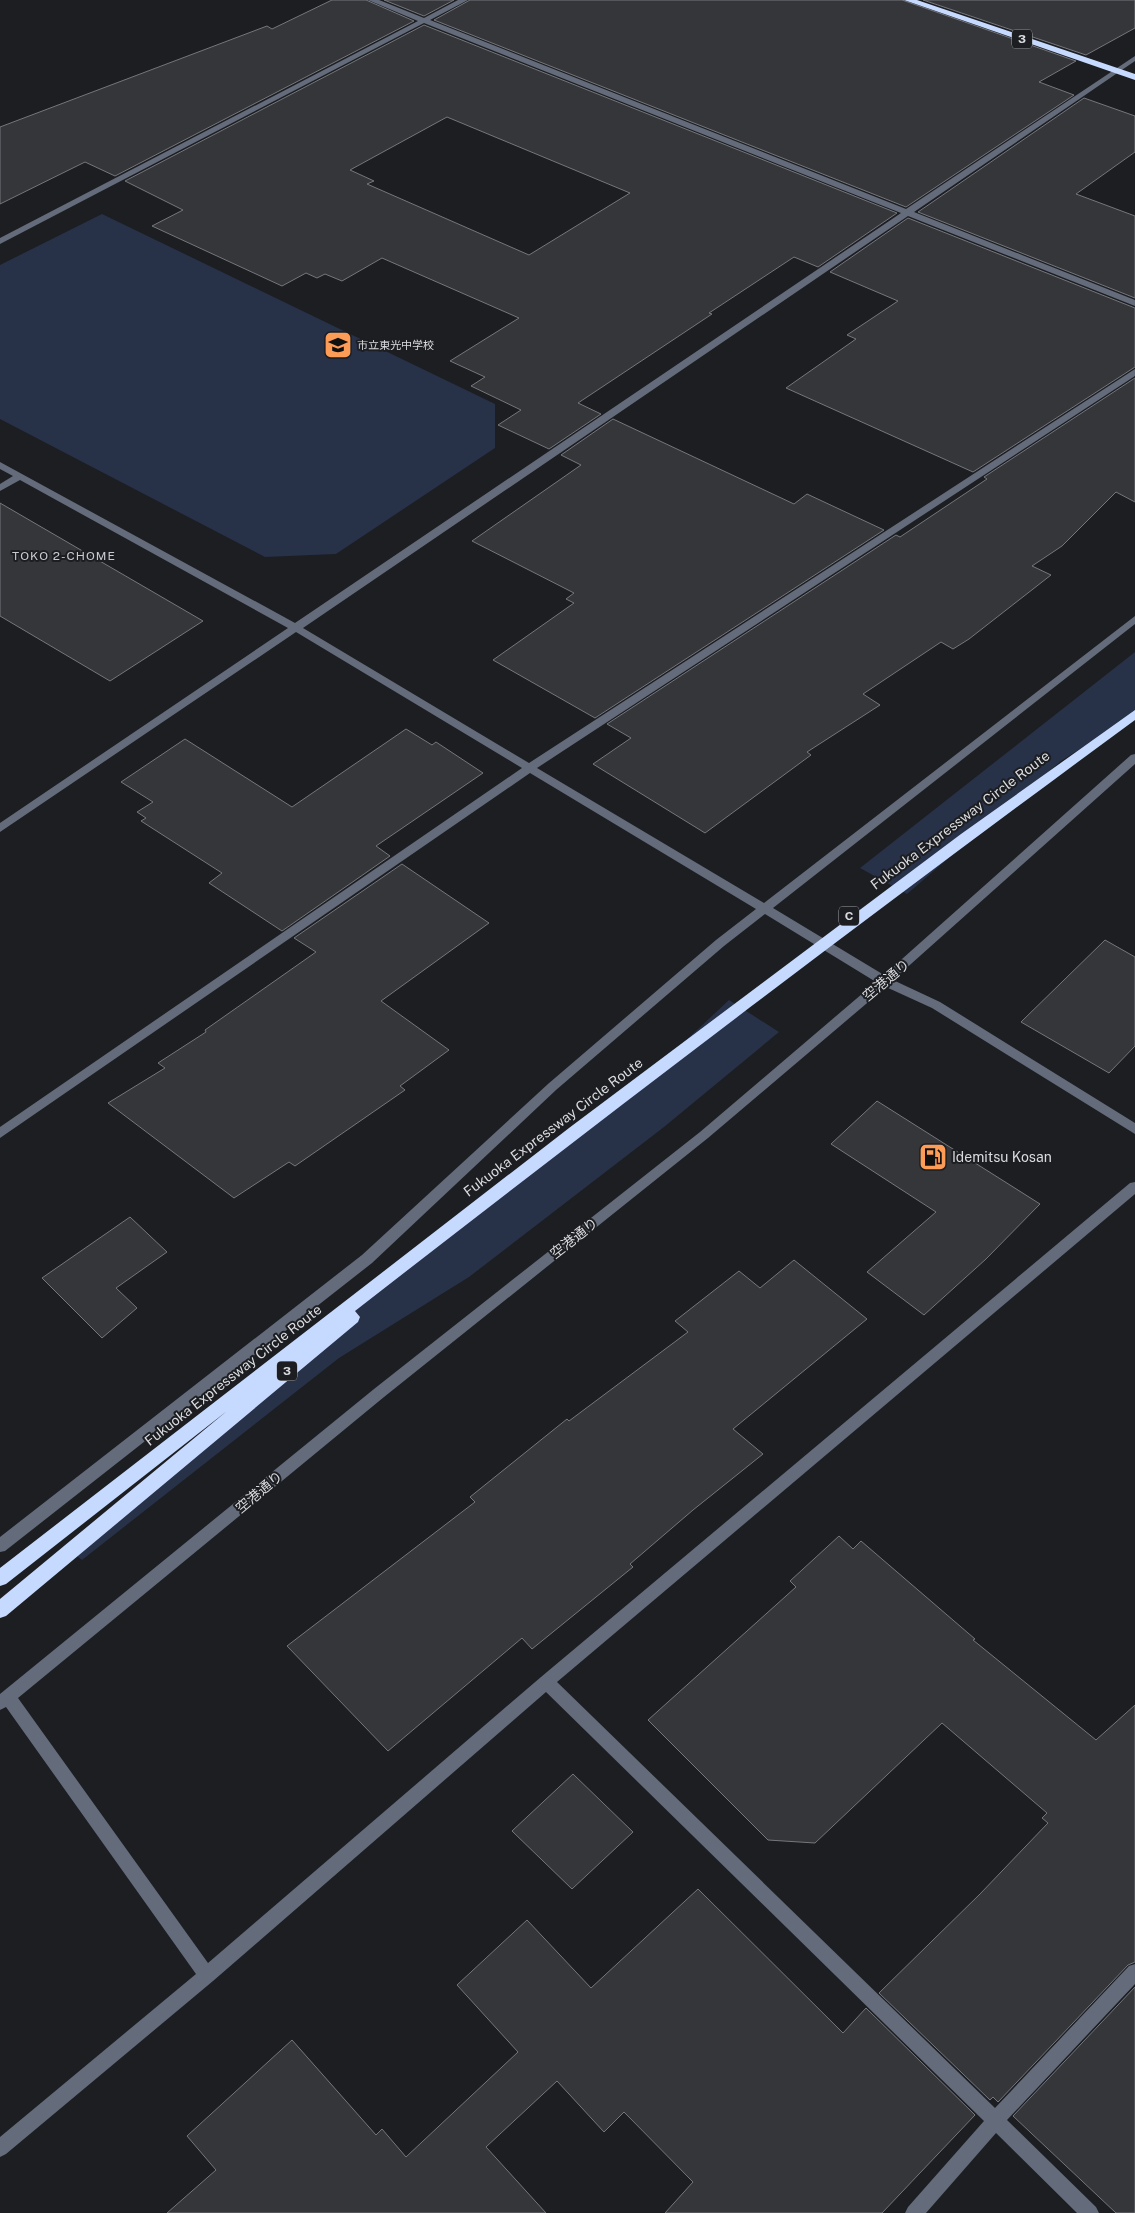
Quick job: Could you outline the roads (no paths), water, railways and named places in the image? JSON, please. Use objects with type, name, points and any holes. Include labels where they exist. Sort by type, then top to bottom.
[{"type":"highway","name":"3","points":[[908,0],[1135,77]]},
{"type":"highway","name":"Fukuoka Expressway Circle Route","points":[[0,1568],[569,1129],[1061,760],[1135,708]]},
{"type":"highway","name":"Fukuoka Expressway Circle Route","points":[[0,1578],[569,1129],[1135,714]]},
{"type":"highway","name":"3","points":[[0,1610],[569,1129]]},
{"type":"highway","points":[[0,1599],[569,1129]]},
{"type":"street","points":[[372,0],[904,213],[1135,303]]},
{"type":"street","points":[[0,241],[464,0]]},
{"type":"street","points":[[0,828],[1135,58]]},
{"type":"street","points":[[0,1133],[529,768],[1135,372]]},
{"type":"street","points":[[0,465],[294,628],[884,981],[936,1005],[1135,1129]]},
{"type":"street","points":[[0,488],[20,476]]},
{"type":"street","points":[[0,1546],[367,1259],[552,1087],[720,943],[766,909],[1135,619]]},
{"type":"street","name":"空港通り","points":[[4,1700],[378,1393],[704,1135],[884,981],[1135,758]]},
{"type":"street","points":[[0,2148],[207,1975],[546,1682],[1135,1187]]},
{"type":"street","points":[[546,1682],[1090,2213]]},
{"type":"street","points":[[4,1700],[207,1975]]},
{"type":"street","points":[[914,2213],[996,2121],[1135,1972]]},
{"type":"place","name":"市立東光中学校","points":[[338,345]]},
{"type":"place","name":"Idemitsu Kosan","points":[[933,1157]]},
{"type":"district","name":"TOKO 2-CHOME","points":[[64,556]]}]
